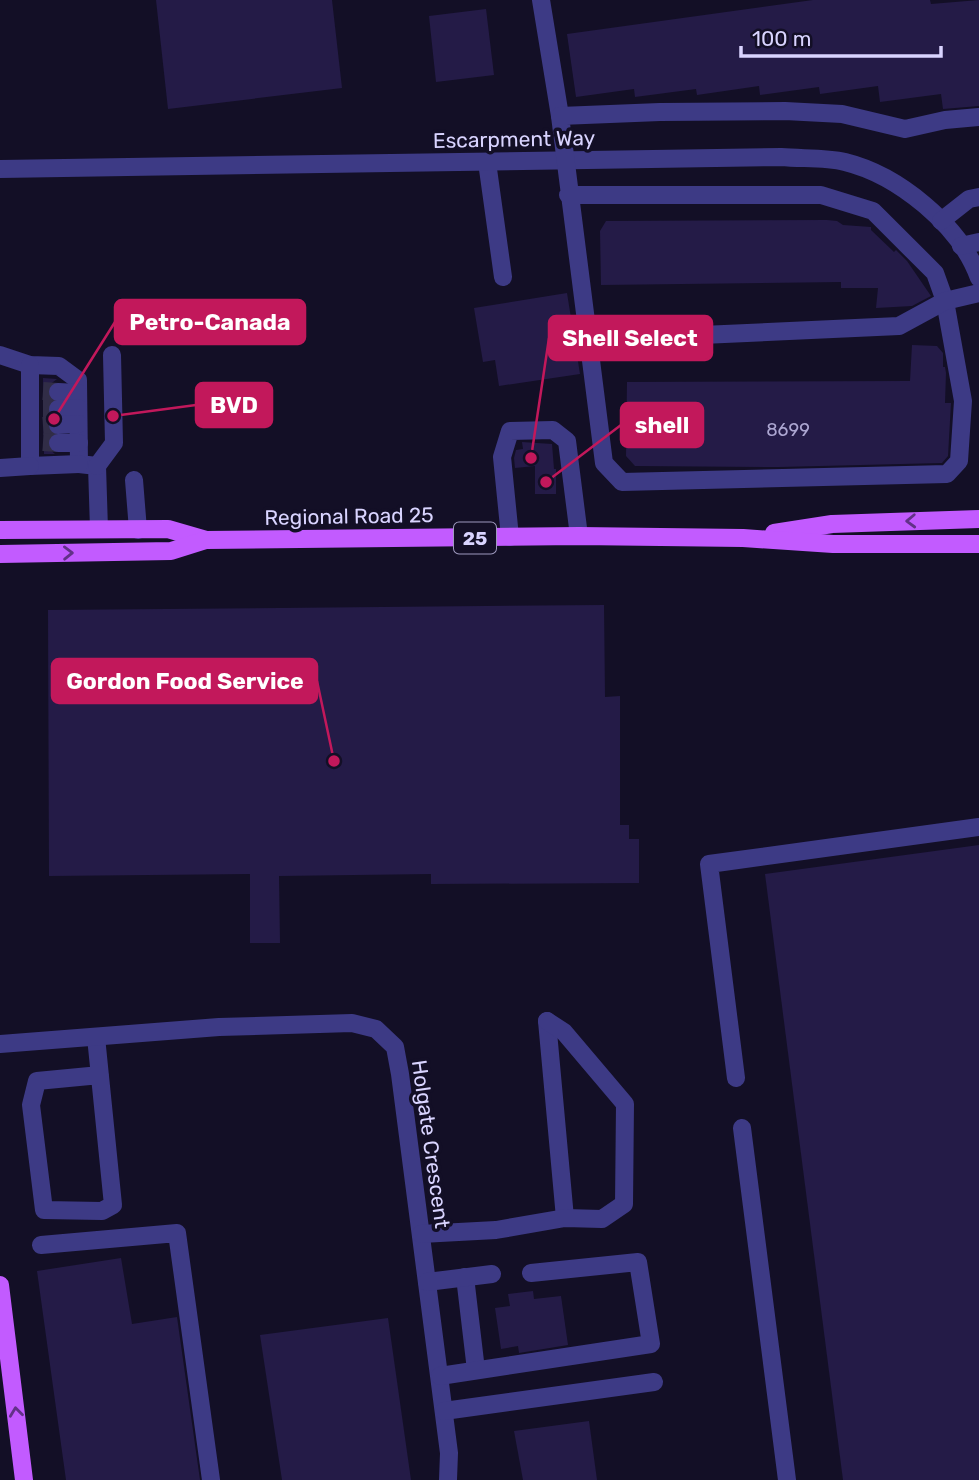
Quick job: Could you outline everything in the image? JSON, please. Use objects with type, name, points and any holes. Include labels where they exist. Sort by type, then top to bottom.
[{"type":"main road","name":"Regional Road 25","points":[[743,538],[832,524],[979,519]]},
{"type":"main road","name":"Regional Road 25","points":[[0,530],[168,529],[206,540],[579,536],[743,538],[833,544],[979,544]]},
{"type":"main road","name":"Regional Road 25","points":[[0,554],[171,551],[206,540]]},
{"type":"main road","points":[[0,1285],[24,1480]]},
{"type":"street","points":[[541,0],[559,116],[568,195],[604,463],[622,482],[947,474],[959,461],[963,401],[945,301],[935,274],[873,211],[821,195],[568,195]]},
{"type":"street","points":[[559,116],[785,111],[842,114],[905,130],[945,120],[979,117]]},
{"type":"street","name":"Escarpment Way","points":[[0,169],[781,158],[842,162],[872,170],[906,190],[941,221],[961,246],[979,278]]},
{"type":"street","points":[[487,162],[503,277]]},
{"type":"street","points":[[941,221],[969,200],[979,197]]},
{"type":"street","points":[[961,246],[979,242]]},
{"type":"street","points":[[586,331],[702,335],[899,326],[945,301],[979,293]]},
{"type":"street","points":[[0,355],[25,363],[59,366],[78,380],[79,443],[88,465],[99,529]]},
{"type":"street","points":[[0,468],[88,465],[114,443],[112,355]]},
{"type":"street","points":[[25,363],[44,417],[79,443]]},
{"type":"street","points":[[0,368],[25,363]]},
{"type":"street","points":[[44,417],[78,408]]},
{"type":"street","points":[[44,417],[78,408]]},
{"type":"street","points":[[30,466],[44,417]]},
{"type":"street","points":[[510,537],[502,457],[510,431],[553,430],[567,441],[579,536]]},
{"type":"street","points":[[134,480],[138,530]]},
{"type":"street","points":[[736,1078],[709,864],[979,827]]},
{"type":"street","points":[[421,1234],[496,1230],[565,1218],[602,1219],[624,1204],[625,1104],[564,1032],[547,1021],[565,1218]]},
{"type":"street","name":"Holgate Crescent","points":[[0,1044],[219,1027],[352,1023],[376,1029],[395,1047],[450,1452],[448,1480]]},
{"type":"street","points":[[96,1037],[100,1075],[113,1205],[102,1211],[44,1210],[31,1105],[37,1081],[100,1075]]},
{"type":"street","points":[[742,1128],[787,1480]]},
{"type":"street","points":[[41,1245],[177,1233],[211,1480]]},
{"type":"street","points":[[440,1376],[651,1344],[638,1262],[530,1273]]},
{"type":"street","points":[[427,1282],[492,1274]]},
{"type":"street","points":[[466,1277],[476,1370]]},
{"type":"street","points":[[444,1411],[654,1382]]},
{"type":"building","points":[[156,0],[332,0],[342,88],[168,109]]},
{"type":"building","points":[[813,0],[930,0],[931,4],[979,0],[979,106],[943,109],[941,94],[880,102],[878,86],[820,94],[819,87],[760,95],[759,86],[697,95],[696,89],[635,97],[634,89],[576,97],[567,34]]},
{"type":"building","points":[[486,9],[494,75],[436,82],[429,16]]},
{"type":"building","points":[[827,220],[843,225],[871,227],[894,252],[896,250],[907,261],[931,296],[912,306],[876,308],[878,288],[841,288],[841,282],[601,285],[600,231],[606,221]]},
{"type":"building","points":[[567,293],[580,374],[499,386],[495,360],[483,362],[474,308]]},
{"type":"building","points":[[912,345],[937,346],[943,353],[946,373],[945,403],[951,403],[948,456],[942,463],[779,467],[635,466],[626,456],[627,382],[910,381]]},
{"type":"building","points":[[43,378],[57,379],[49,385],[47,392],[51,401],[47,409],[50,417],[47,426],[51,434],[47,444],[55,454],[44,454]]},
{"type":"building","points":[[522,442],[552,444],[556,494],[535,494],[535,466],[515,468],[516,450],[523,449]]},
{"type":"building","points":[[604,605],[605,697],[620,696],[620,825],[629,825],[629,839],[639,839],[639,883],[431,884],[431,874],[279,876],[280,943],[250,943],[250,874],[49,876],[48,610]]},
{"type":"building","points":[[979,845],[979,1480],[843,1480],[765,874]]},
{"type":"building","points":[[121,1258],[132,1324],[177,1317],[200,1480],[66,1480],[37,1271]]},
{"type":"building","points":[[533,1291],[534,1299],[561,1296],[568,1345],[519,1353],[518,1346],[501,1349],[495,1308],[510,1306],[508,1294]]},
{"type":"building","points":[[388,1318],[411,1480],[282,1480],[260,1335]]},
{"type":"building","points":[[589,1421],[597,1480],[523,1480],[514,1431]]},
{"type":"tunnel","points":[[43,391],[58,392]]},
{"type":"tunnel","points":[[43,409],[58,409]]},
{"type":"tunnel","points":[[43,426],[58,425]]},
{"type":"tunnel","points":[[43,442],[58,443]]},
{"type":"place","name":"BVD","points":[[113,416]]},
{"type":"place","name":"Petro-Canada","points":[[54,419]]},
{"type":"place","name":"Shell Select","points":[[531,458]]},
{"type":"place","name":"shell","points":[[546,482]]},
{"type":"place","name":"Gordon Food Service","points":[[334,761]]}]
